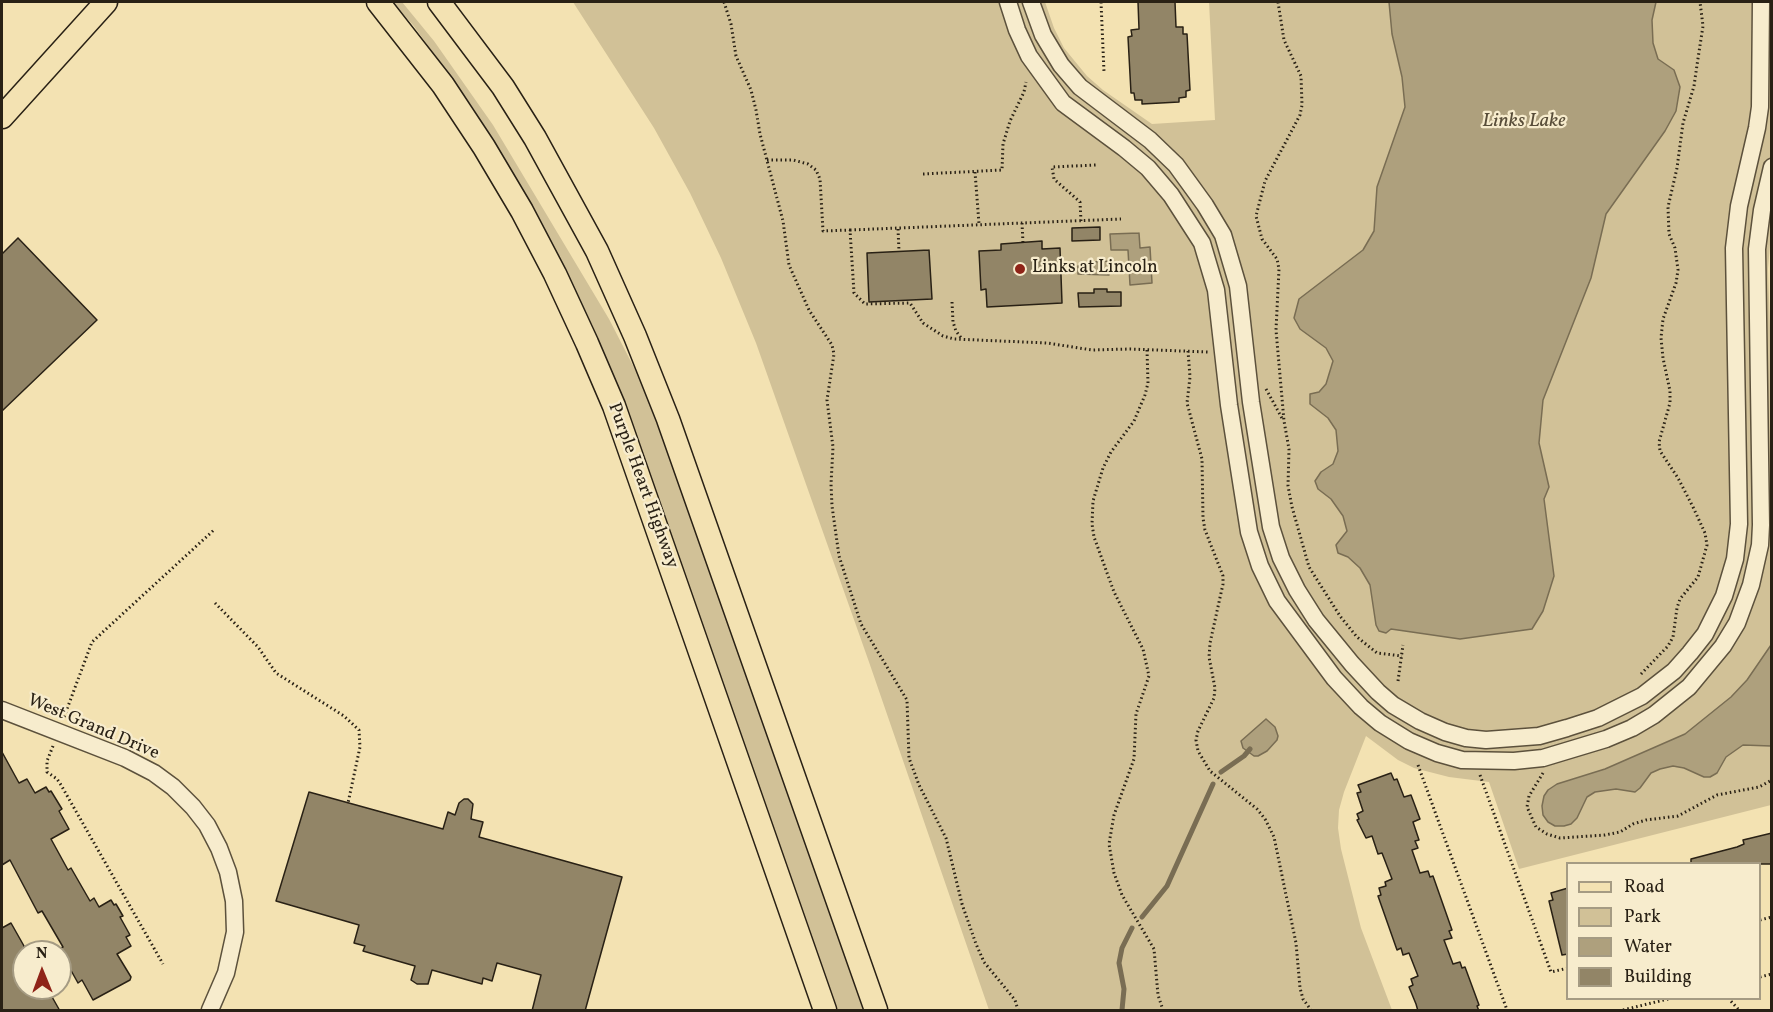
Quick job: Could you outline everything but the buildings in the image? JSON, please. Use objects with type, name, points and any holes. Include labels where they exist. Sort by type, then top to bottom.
[{"type":"main road","points":[[2,117],[106,2]]},
{"type":"main road","name":"Purple Heart Highway","points":[[378,2],[443,85],[484,147],[527,222],[587,343],[614,405],[825,1011]]},
{"type":"main road","points":[[439,2],[502,87],[535,138],[597,251],[635,336],[668,419],[876,1011]]},
{"type":"street","points":[[1008,2],[1023,46],[1050,86],[1064,103],[1148,168],[1171,195],[1202,243],[1217,299],[1233,438],[1243,499],[1254,548],[1277,602],[1334,678],[1380,723],[1410,741],[1437,753],[1462,760],[1514,761],[1543,758],[1606,739],[1632,728],[1670,703],[1701,674],[1723,646],[1741,613],[1754,575],[1761,525],[1757,249],[1762,210],[1772,167]]},
{"type":"street","points":[[1031,2],[1043,35],[1061,64],[1080,87],[1150,140],[1176,165],[1205,205],[1223,236],[1234,268],[1239,295],[1256,436],[1275,542],[1297,590],[1316,620],[1364,677],[1393,705],[1420,721],[1466,738],[1513,739],[1539,736],[1598,718],[1642,696],[1674,671],[1705,634],[1724,596],[1732,569],[1739,524],[1734,248],[1739,206],[1757,128],[1762,89],[1761,2]]},
{"type":"street","points":[[1202,243],[1223,236]]},
{"type":"street","points":[[1233,438],[1256,436]]},
{"type":"street","points":[[1732,569],[1754,575]]},
{"type":"street","points":[[1299,633],[1316,620]]},
{"type":"street","name":"West Grand Drive","points":[[2,710],[125,758],[154,773],[173,787],[207,825],[228,872],[234,901],[235,932],[230,961],[222,986],[210,1011]]},
{"type":"path","points":[[723,2],[731,24],[736,56],[751,90],[783,221],[789,265],[808,310],[832,345],[834,354],[827,400],[833,447],[831,495],[839,556],[861,624],[907,700],[909,758],[919,785],[946,838],[956,882],[976,944],[988,969],[1015,1000],[1018,1011]]},
{"type":"path","points":[[1101,2],[1104,72]]},
{"type":"path","points":[[1278,2],[1284,40],[1301,76],[1302,105],[1300,115],[1265,181],[1256,216],[1262,239],[1276,260],[1279,269],[1276,330],[1284,421],[1289,449],[1288,486],[1309,567],[1324,593],[1351,630],[1369,648],[1381,655],[1402,656]]},
{"type":"path","points":[[1642,696],[1639,684],[1640,675],[1668,646],[1673,637],[1680,599],[1698,577],[1707,545],[1705,533],[1693,507],[1678,478],[1660,451],[1659,442],[1667,416],[1670,392],[1663,358],[1664,319],[1678,270],[1678,260],[1668,228],[1668,207],[1677,168],[1683,123],[1697,65],[1703,26],[1700,2]]},
{"type":"path","points":[[923,174],[1002,170],[1003,144],[1010,121],[1024,92],[1025,75]]},
{"type":"path","points":[[767,160],[793,160],[808,164],[816,170],[820,179],[823,203],[823,231],[1121,219]]},
{"type":"path","points":[[1081,221],[1080,202],[1054,179],[1052,167],[1096,165]]},
{"type":"path","points":[[975,172],[979,225]]},
{"type":"path","points":[[1022,223],[1023,243]]},
{"type":"path","points":[[898,229],[899,251]]},
{"type":"path","points":[[850,230],[854,293],[865,304],[910,303],[923,323],[932,330],[954,339],[1047,343],[1092,350],[1211,352]]},
{"type":"path","points":[[952,302],[953,322],[956,332],[962,339]]},
{"type":"path","points":[[1147,350],[1148,383],[1145,395],[1134,421],[1111,452],[1103,468],[1091,513],[1094,537],[1114,592],[1139,637],[1149,676],[1136,714],[1134,759],[1114,815],[1108,843],[1112,865],[1122,895],[1154,949],[1158,995],[1163,1011]]},
{"type":"path","points":[[1188,351],[1190,377],[1188,416],[1202,459],[1204,524],[1223,576],[1209,657],[1215,688],[1214,698],[1198,731],[1196,740],[1198,751],[1210,771],[1257,809],[1274,837],[1296,944],[1300,988],[1303,999],[1311,1011]]},
{"type":"path","points":[[62,723],[92,642],[215,529]]},
{"type":"path","points":[[215,603],[258,648],[276,673],[344,716],[359,730],[360,747],[348,803]]},
{"type":"path","points":[[1398,681],[1403,645]]},
{"type":"path","points":[[1381,655],[1381,660]]},
{"type":"path","points":[[54,742],[47,761],[48,772],[61,785],[163,964]]},
{"type":"path","points":[[1418,765],[1507,1011]]},
{"type":"path","points":[[1546,770],[1529,796],[1527,807],[1536,827],[1560,838],[1620,832],[1633,824],[1646,820],[1678,816],[1717,795],[1760,787],[1772,780]]},
{"type":"path","points":[[1480,774],[1551,972],[1566,968]]},
{"type":"path","points":[[1623,1011],[1668,1000]]},
{"type":"green space","points":[[392,2],[402,2],[434,41],[493,125],[609,319],[642,383],[659,420],[863,1010],[836,1010],[625,402],[592,324],[534,208],[473,108],[413,25]]},
{"type":"green space","name":"Links at Lincoln","points":[[573,2],[1045,2],[1064,48],[1087,76],[1152,124],[1215,120],[1209,2],[1771,2],[1772,220],[1768,269],[1772,388],[1771,805],[1519,869],[1489,782],[1449,777],[1414,768],[1398,760],[1366,736],[1344,792],[1339,810],[1338,828],[1361,928],[1392,1010],[989,1010],[756,343],[721,258],[690,193],[654,128]]},
{"type":"water","name":"Links Lake","points":[[1389,2],[1656,2],[1652,20],[1653,43],[1658,59],[1674,70],[1680,87],[1676,111],[1665,131],[1606,214],[1591,278],[1543,400],[1539,443],[1549,487],[1544,499],[1554,576],[1543,611],[1532,629],[1460,639],[1391,629],[1386,633],[1379,631],[1370,585],[1360,568],[1348,557],[1338,553],[1336,545],[1347,531],[1343,516],[1331,499],[1318,489],[1315,481],[1321,472],[1333,464],[1338,451],[1336,430],[1328,418],[1310,404],[1310,394],[1319,392],[1326,384],[1333,361],[1326,348],[1300,329],[1294,318],[1299,299],[1363,250],[1374,231],[1377,187],[1405,107],[1402,77],[1392,34]]},
{"type":"water","points":[[1139,233],[1140,248],[1150,247],[1152,283],[1130,285],[1128,250],[1111,250],[1110,234]]},
{"type":"water","points":[[1108,261],[1109,275],[1078,274],[1078,266]]},
{"type":"water","points":[[1771,645],[1771,746],[1743,745],[1726,757],[1717,773],[1710,777],[1673,766],[1660,769],[1651,773],[1635,792],[1616,789],[1595,792],[1587,797],[1577,818],[1571,824],[1555,826],[1548,822],[1543,815],[1542,806],[1548,790],[1557,784],[1605,769],[1685,734],[1731,697],[1747,680]]},
{"type":"water","points":[[1266,719],[1275,727],[1277,740],[1267,751],[1254,756],[1243,748],[1241,741]]},
{"type":"waterway","points":[[1221,772],[1250,749]]},
{"type":"waterway","points":[[1142,917],[1167,886],[1213,784]]},
{"type":"waterway","points":[[1122,1010],[1124,989],[1119,963],[1122,948],[1132,928]]},
{"type":"place","name":"Links at Lincoln","points":[[1020,269]]}]
